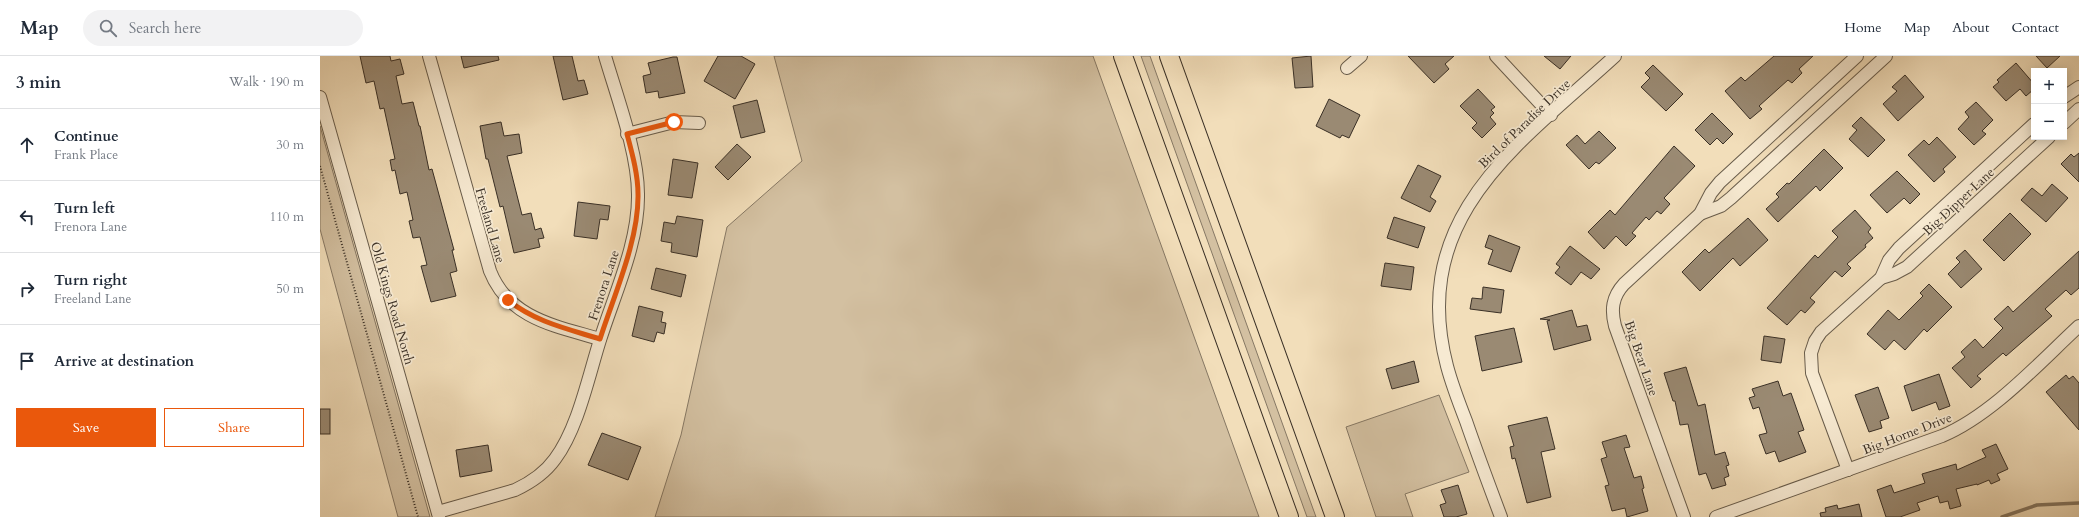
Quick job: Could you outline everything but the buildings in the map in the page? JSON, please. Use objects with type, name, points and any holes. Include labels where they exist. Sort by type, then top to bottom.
[{"type":"highway","points":[[1122,56],[1289,517]]},
{"type":"highway","points":[[1169,56],[1335,517]]},
{"type":"street","name":"Freeland Lane","points":[[428,56],[490,271],[500,292],[528,315],[600,339]]},
{"type":"street","name":"Frenora Lane","points":[[439,514],[515,490],[526,485],[546,470],[555,460],[569,434],[631,244],[637,212],[637,182],[627,134],[605,56]]},
{"type":"street","points":[[1347,68],[1361,56]]},
{"type":"street","points":[[1496,56],[1551,115]]},
{"type":"street","name":"Bird of Paradise Drive","points":[[1501,517],[1447,366],[1440,323],[1442,282],[1453,236],[1472,198],[1498,164],[1615,56]]},
{"type":"street","name":"Big Bear Lane","points":[[1684,517],[1618,334],[1613,316],[1613,305],[1617,292],[1700,214],[1711,193],[1720,182],[1857,56]]},
{"type":"street","name":"Big Bear Lane","points":[[1700,214],[1721,206],[1731,198],[1886,56]]},
{"type":"street","points":[[2067,95],[2079,87]]},
{"type":"street","name":"Old Kings Road North","points":[[320,97],[439,514]]},
{"type":"street","points":[[2067,120],[2079,109]]},
{"type":"street","points":[[627,134],[678,122],[699,123]]},
{"type":"street","name":"Big Dipper Lane","points":[[1848,470],[1814,380],[1811,353],[1815,341],[1822,332],[1881,278],[1894,253],[2031,127]]},
{"type":"street","name":"Big Dipper Lane","points":[[1881,278],[1894,274],[1907,267],[2045,140]]},
{"type":"street","name":"Big Horne Drive","points":[[1716,517],[1942,436],[1972,421],[2077,331]]},
{"type":"path","points":[[320,166],[418,517]]},
{"type":"shaded area","points":[[774,56],[1093,56],[1259,517],[655,517],[681,435],[727,227],[802,161]]},
{"type":"shaded area","points":[[1141,56],[1150,56],[1316,517],[1307,517]]},
{"type":"shaded area","points":[[320,126],[430,517],[398,517],[320,229]]},
{"type":"shaded area","points":[[1439,395],[1469,472],[1405,494],[1413,517],[1376,517],[1346,427]]},
{"type":"waterway","points":[[2002,517],[2037,505],[2079,503]]},
{"type":"route","points":[[508,300],[528,315],[600,339],[633,236],[638,205],[635,169],[627,134],[674,122]]}]
